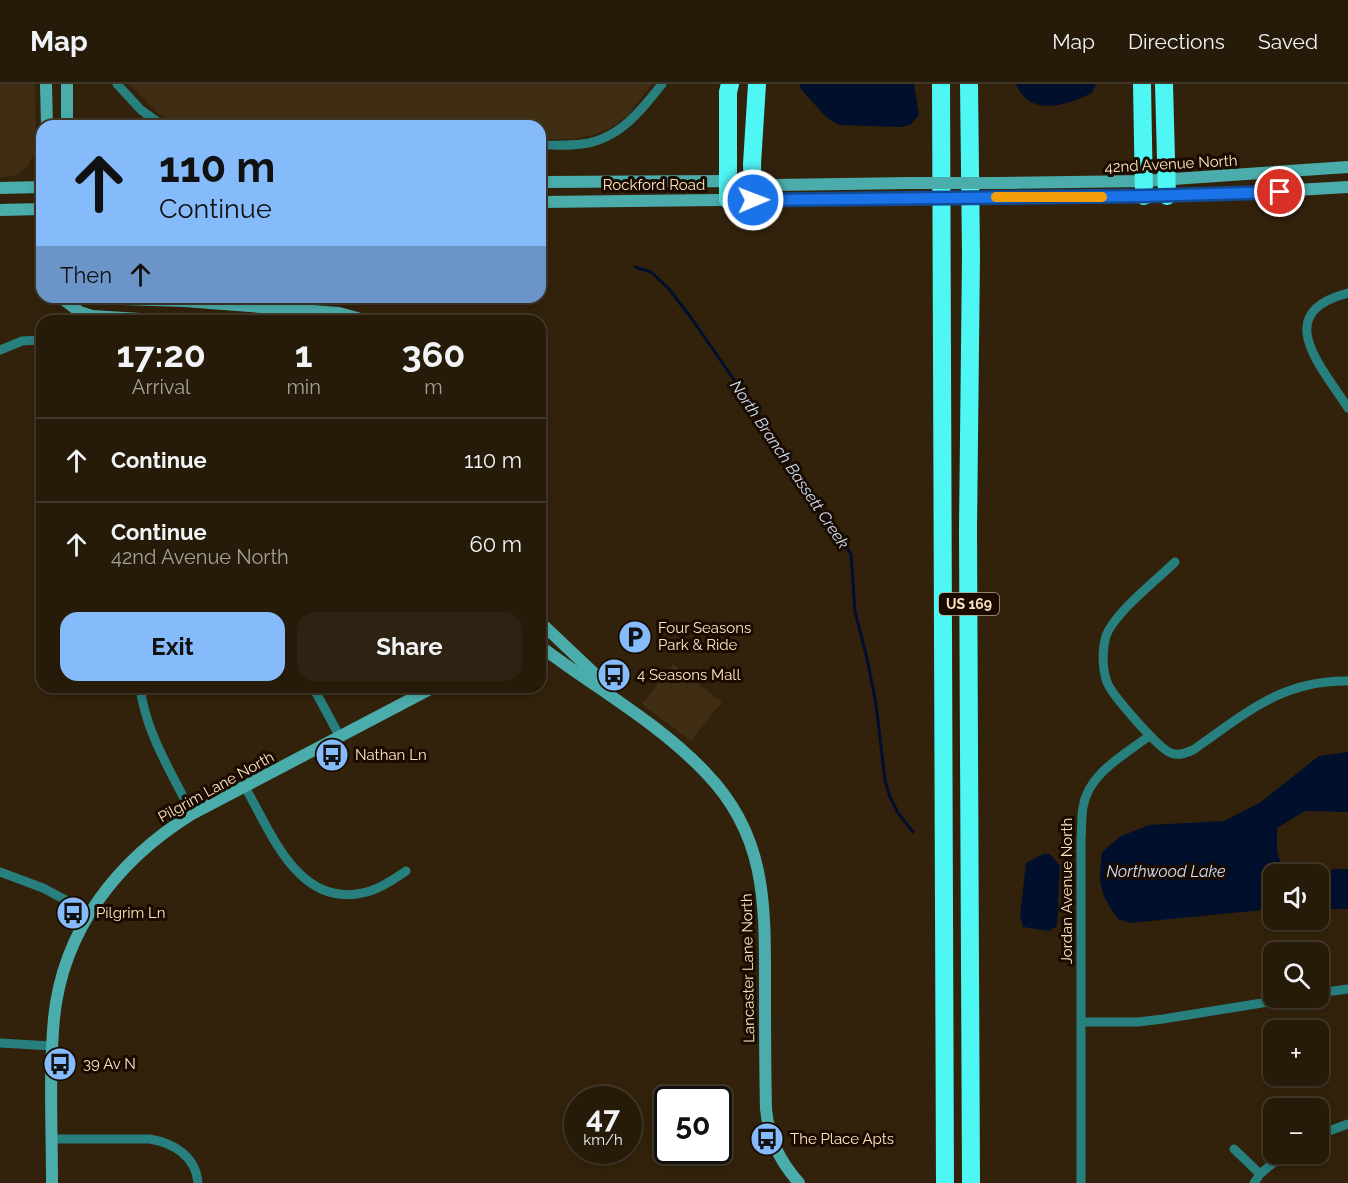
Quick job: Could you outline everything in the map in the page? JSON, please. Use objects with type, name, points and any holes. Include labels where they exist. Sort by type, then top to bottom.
[{"type":"highway","points":[[728,200],[728,92],[730,84]]},
{"type":"highway","points":[[752,191],[757,84]]},
{"type":"highway","points":[[932,84],[940,120]]},
{"type":"highway","name":"US 169","points":[[941,84],[945,1183]]},
{"type":"highway","points":[[1142,84],[1144,189]]},
{"type":"highway","points":[[1164,84],[1167,188]]},
{"type":"highway","name":"US 169","points":[[970,87],[968,530],[970,1183]]},
{"type":"street","points":[[46,84],[47,120]]},
{"type":"street","points":[[67,84],[67,120]]},
{"type":"street","points":[[117,84],[141,110],[155,120]]},
{"type":"street","points":[[546,145],[585,144],[614,133],[632,119],[662,84]]},
{"type":"street","name":"42nd Avenue North","points":[[911,198],[996,197],[1167,188],[1348,167]]},
{"type":"street","name":"Rockford Road","points":[[546,182],[729,181],[752,191],[911,198]]},
{"type":"street","name":"Rockford Road","points":[[546,202],[728,200],[752,191],[786,185],[910,183]]},
{"type":"street","name":"42nd Avenue North","points":[[910,183],[995,183],[1144,189]]},
{"type":"street","points":[[0,188],[36,187]]},
{"type":"street","name":"42nd Avenue North","points":[[1167,188],[1262,193],[1348,187]]},
{"type":"street","points":[[0,210],[36,209]]},
{"type":"street","points":[[1348,293],[1333,297],[1314,309],[1306,333],[1314,356],[1348,408]]},
{"type":"street","points":[[68,303],[80,312],[89,315]]},
{"type":"street","points":[[220,303],[346,315]]},
{"type":"street","points":[[0,350],[22,341],[36,340]]},
{"type":"street","points":[[1175,562],[1115,620],[1107,635],[1103,651],[1107,683],[1149,736],[1164,750],[1174,754],[1184,754],[1193,750],[1259,704],[1279,693],[1301,685],[1324,681],[1348,681]]},
{"type":"street","name":"Lancaster Lane North","points":[[546,628],[596,675],[611,694],[686,754],[706,773],[724,794],[750,843],[759,868],[764,905],[768,1130],[774,1149],[799,1183]]},
{"type":"street","name":"Lancaster Lane North","points":[[546,651],[590,684],[611,694]]},
{"type":"street","points":[[141,693],[147,720],[156,744],[192,814]]},
{"type":"street","points":[[317,693],[340,737]]},
{"type":"street","name":"Pilgrim Lane North","points":[[52,1183],[52,1046],[54,1016],[60,985],[70,955],[90,913],[119,873],[141,850],[163,832],[192,814],[423,693]]},
{"type":"street","name":"Jordan Avenue North","points":[[1081,1183],[1083,806],[1087,793],[1103,771],[1149,736]]},
{"type":"street","points":[[245,787],[293,870],[313,885],[336,894],[352,895],[384,885],[406,871]]},
{"type":"street","points":[[0,873],[43,888],[90,913]]},
{"type":"street","points":[[1329,991],[1348,988]]},
{"type":"street","points":[[1081,1022],[1138,1022],[1263,1003]]},
{"type":"street","points":[[0,1043],[52,1046]]},
{"type":"street","points":[[1329,1131],[1348,1124]]},
{"type":"street","points":[[52,1139],[163,1141],[185,1154],[192,1165],[198,1183]]},
{"type":"street","points":[[1234,1149],[1260,1174]]},
{"type":"street","points":[[1254,1183],[1260,1174],[1272,1164]]},
{"type":"shaded area","points":[[0,84],[35,84],[36,144],[33,157],[27,167],[16,175],[0,178]]},
{"type":"shaded area","points":[[129,84],[652,84],[628,115],[611,128],[574,139],[546,139],[546,120],[167,120]]},
{"type":"shaded area","points":[[673,664],[722,702],[691,741],[642,704]]},
{"type":"water","points":[[800,84],[914,84],[919,115],[910,125],[901,127],[839,125],[826,117],[800,88]]},
{"type":"water","points":[[1016,84],[1096,84],[1092,93],[1050,106],[1030,101],[1022,95]]},
{"type":"water","name":"Northwood Lake","points":[[1348,752],[1348,812],[1305,811],[1277,828],[1277,850],[1283,864],[1263,864],[1263,910],[1130,923],[1118,919],[1101,888],[1100,873],[1102,852],[1121,836],[1149,825],[1224,821],[1261,802],[1319,756]]},
{"type":"water","points":[[1043,854],[1050,854],[1060,866],[1057,926],[1049,931],[1023,927],[1020,916],[1026,863]]},
{"type":"water","points":[[1348,869],[1348,909],[1329,909],[1329,871]]},
{"type":"waterway","name":"North Branch Bassett Creek","points":[[635,267],[651,272],[669,289],[689,315],[775,438],[806,493],[851,554],[855,612],[876,704],[885,780],[898,813],[913,832]]},
{"type":"slow traffic","points":[[996,197],[1102,197]]},
{"type":"place","name":"Four Seasons Park & Ride","points":[[635,637]]},
{"type":"place","name":"4 Seasons Mall","points":[[614,675]]},
{"type":"place","name":"Nathan Ln","points":[[332,755]]},
{"type":"place","name":"Pilgrim Ln","points":[[73,913]]},
{"type":"place","name":"39 Av N","points":[[60,1064]]},
{"type":"place","name":"The Place Apts","points":[[767,1139]]},
{"type":"route","points":[[753,200],[1144,196],[1280,192]]}]
